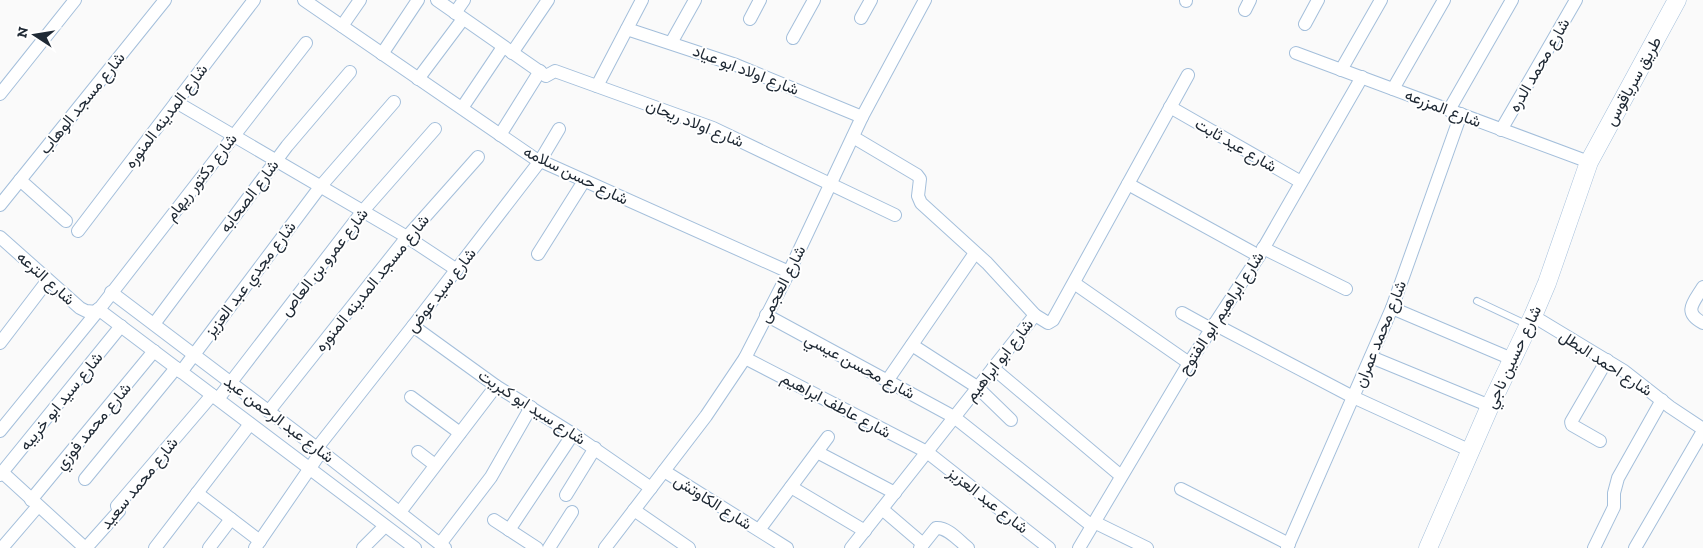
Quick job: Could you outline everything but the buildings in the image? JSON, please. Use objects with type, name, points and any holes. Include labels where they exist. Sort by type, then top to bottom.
[{"type":"street","points":[[0,94],[75,0]]},
{"type":"street","name":"شارع مسجد الوهاب","points":[[0,205],[165,0]]},
{"type":"street","name":"شارع المدينه المنوره","points":[[78,231],[254,0]]},
{"type":"street","name":"شارع حسن سلامه","points":[[305,0],[540,161],[789,272]]},
{"type":"street","points":[[342,26],[360,0]]},
{"type":"street","points":[[382,54],[418,0]]},
{"type":"street","points":[[436,0],[540,71],[500,135]]},
{"type":"street","points":[[418,79],[459,16],[464,0]]},
{"type":"street","points":[[462,108],[548,0]]},
{"type":"street","points":[[597,86],[642,0]]},
{"type":"street","points":[[671,43],[695,0]]},
{"type":"street","points":[[750,19],[760,0]]},
{"type":"street","points":[[793,38],[814,0]]},
{"type":"street","points":[[861,18],[871,0]]},
{"type":"street","name":"شارع العجمى","points":[[605,548],[706,416],[745,358],[789,272],[862,117],[925,0]]},
{"type":"street","points":[[1304,24],[1318,0]]},
{"type":"street","points":[[1341,70],[1381,0]]},
{"type":"street","points":[[1393,89],[1444,0]]},
{"type":"street","name":"شارع محمد عمران","points":[[1288,546],[1392,308],[1455,112],[1512,0]]},
{"type":"street","name":"شارع محمد الدره","points":[[1501,130],[1576,0]]},
{"type":"street","name":"طريق سرياقوس","points":[[1589,162],[1677,0]]},
{"type":"street","name":"شارع اولاد ابو عياد","points":[[627,29],[790,86],[862,117]]},
{"type":"street","name":"شارع دكتور ريهام","points":[[0,431],[98,310],[306,43]]},
{"type":"street","name":"شارع المزرعه","points":[[1296,53],[1589,162]]},
{"type":"street","name":"شارع اولاد ريحان","points":[[540,71],[548,76],[555,72],[713,128],[895,215]]},
{"type":"street","name":"شارع الصحابه","points":[[154,324],[275,162],[350,72]]},
{"type":"street","name":"شارع ابو ابراهيم","points":[[851,548],[1035,315],[1045,322],[1051,322],[1188,75]]},
{"type":"street","name":"شارع ابراهيم ابو الفتوح","points":[[1079,548],[1189,363],[1261,252],[1362,77]]},
{"type":"street","points":[[176,102],[406,238],[456,270]]},
{"type":"street","name":"شارع مجدي عبد العزيز","points":[[85,478],[193,354],[320,187],[394,102]]},
{"type":"street","name":"شارع عيد ثابت","points":[[1170,107],[1302,182]]},
{"type":"street","name":"شارع عمرو بن العاص","points":[[215,397],[231,383],[362,212],[435,129]]},
{"type":"street","name":"شارع سيد عوض","points":[[258,544],[310,469],[319,450],[540,161],[559,129]]},
{"type":"street","points":[[852,137],[917,175],[920,178],[918,196],[921,204],[987,263],[1035,315]]},
{"type":"street","name":"شارع مسجد المدينه المنوره","points":[[269,412],[406,238],[478,157]]},
{"type":"street","name":"شارع حسين ناجي","points":[[1430,547],[1490,406],[1547,283],[1589,162]]},
{"type":"street","points":[[20,180],[66,221]]},
{"type":"street","points":[[538,254],[584,181]]},
{"type":"street","points":[[1128,184],[1261,252],[1346,289]]},
{"type":"street","name":"شارع الترعه","points":[[0,237],[80,308],[86,311],[98,310]]},
{"type":"street","points":[[887,381],[975,253]]},
{"type":"street","points":[[0,343],[48,280]]},
{"type":"street","points":[[1074,282],[1189,363]]},
{"type":"street","points":[[1703,287],[1691,305],[1691,311],[1692,316],[1703,323]]},
{"type":"street","name":"شارع عبد الرحمن عيد","points":[[111,292],[443,546]]},
{"type":"street","points":[[1392,308],[1512,359]]},
{"type":"street","name":"شارع عبد الرحمن عيد","points":[[98,310],[415,548]]},
{"type":"street","points":[[1182,313],[1212,326],[1353,397],[1471,451]]},
{"type":"street","name":"شارع محسن عيسي","points":[[766,315],[954,417],[1093,524],[1147,548]]},
{"type":"street","name":"شارع احمد البطل","points":[[1531,320],[1606,360],[1637,380],[1703,430]]},
{"type":"street","name":"شارع سيد ابو خريبه","points":[[1,474],[121,326]]},
{"type":"street","name":"شارع سيد ابو كبريت","points":[[413,326],[496,386],[595,448],[651,488]]},
{"type":"street","points":[[912,345],[977,387],[1012,420]]},
{"type":"street","name":"شارع محمد فوزي","points":[[5,547],[35,503],[154,351]]},
{"type":"street","points":[[1371,357],[1490,406]]},
{"type":"street","name":"شارع عاطف ابراهيم","points":[[745,358],[926,452]]},
{"type":"street","points":[[1600,441],[1570,422],[1606,360]]},
{"type":"street","points":[[993,368],[1121,476]]},
{"type":"street","points":[[400,512],[496,386]]},
{"type":"street","name":"شارع محمد سعيد","points":[[85,548],[119,511],[117,506],[215,397]]},
{"type":"street","points":[[411,397],[460,433]]},
{"type":"street","points":[[1594,548],[1614,508],[1615,486],[1618,478],[1662,400]]},
{"type":"street","points":[[443,546],[491,477],[531,407]]},
{"type":"street","points":[[155,548],[250,424]]},
{"type":"street","points":[[1635,548],[1703,430]]},
{"type":"street","points":[[509,530],[573,434]]},
{"type":"street","points":[[759,530],[828,438]]},
{"type":"street","points":[[566,495],[595,448]]},
{"type":"street","points":[[418,452],[435,465]]},
{"type":"street","points":[[817,452],[895,493]]},
{"type":"street","name":"شارع عبد العزيز","points":[[926,452],[1049,548]]},
{"type":"street","name":"شارع الكاوتش","points":[[664,471],[787,548]]},
{"type":"street","points":[[1,474],[85,548]]},
{"type":"street","points":[[791,487],[865,531]]},
{"type":"street","points":[[1181,489],[1288,546]]},
{"type":"street","points":[[197,493],[231,519],[258,544]]},
{"type":"street","points":[[882,509],[921,546],[936,528],[942,528],[968,548]]},
{"type":"street","points":[[634,510],[689,548]]},
{"type":"street","points":[[549,548],[572,512]]},
{"type":"street","points":[[209,548],[231,519]]},
{"type":"street","points":[[494,520],[537,548]]},
{"type":"street","points":[[362,548],[385,526]]},
{"type":"lane","points":[[1477,301],[1531,320]]}]
